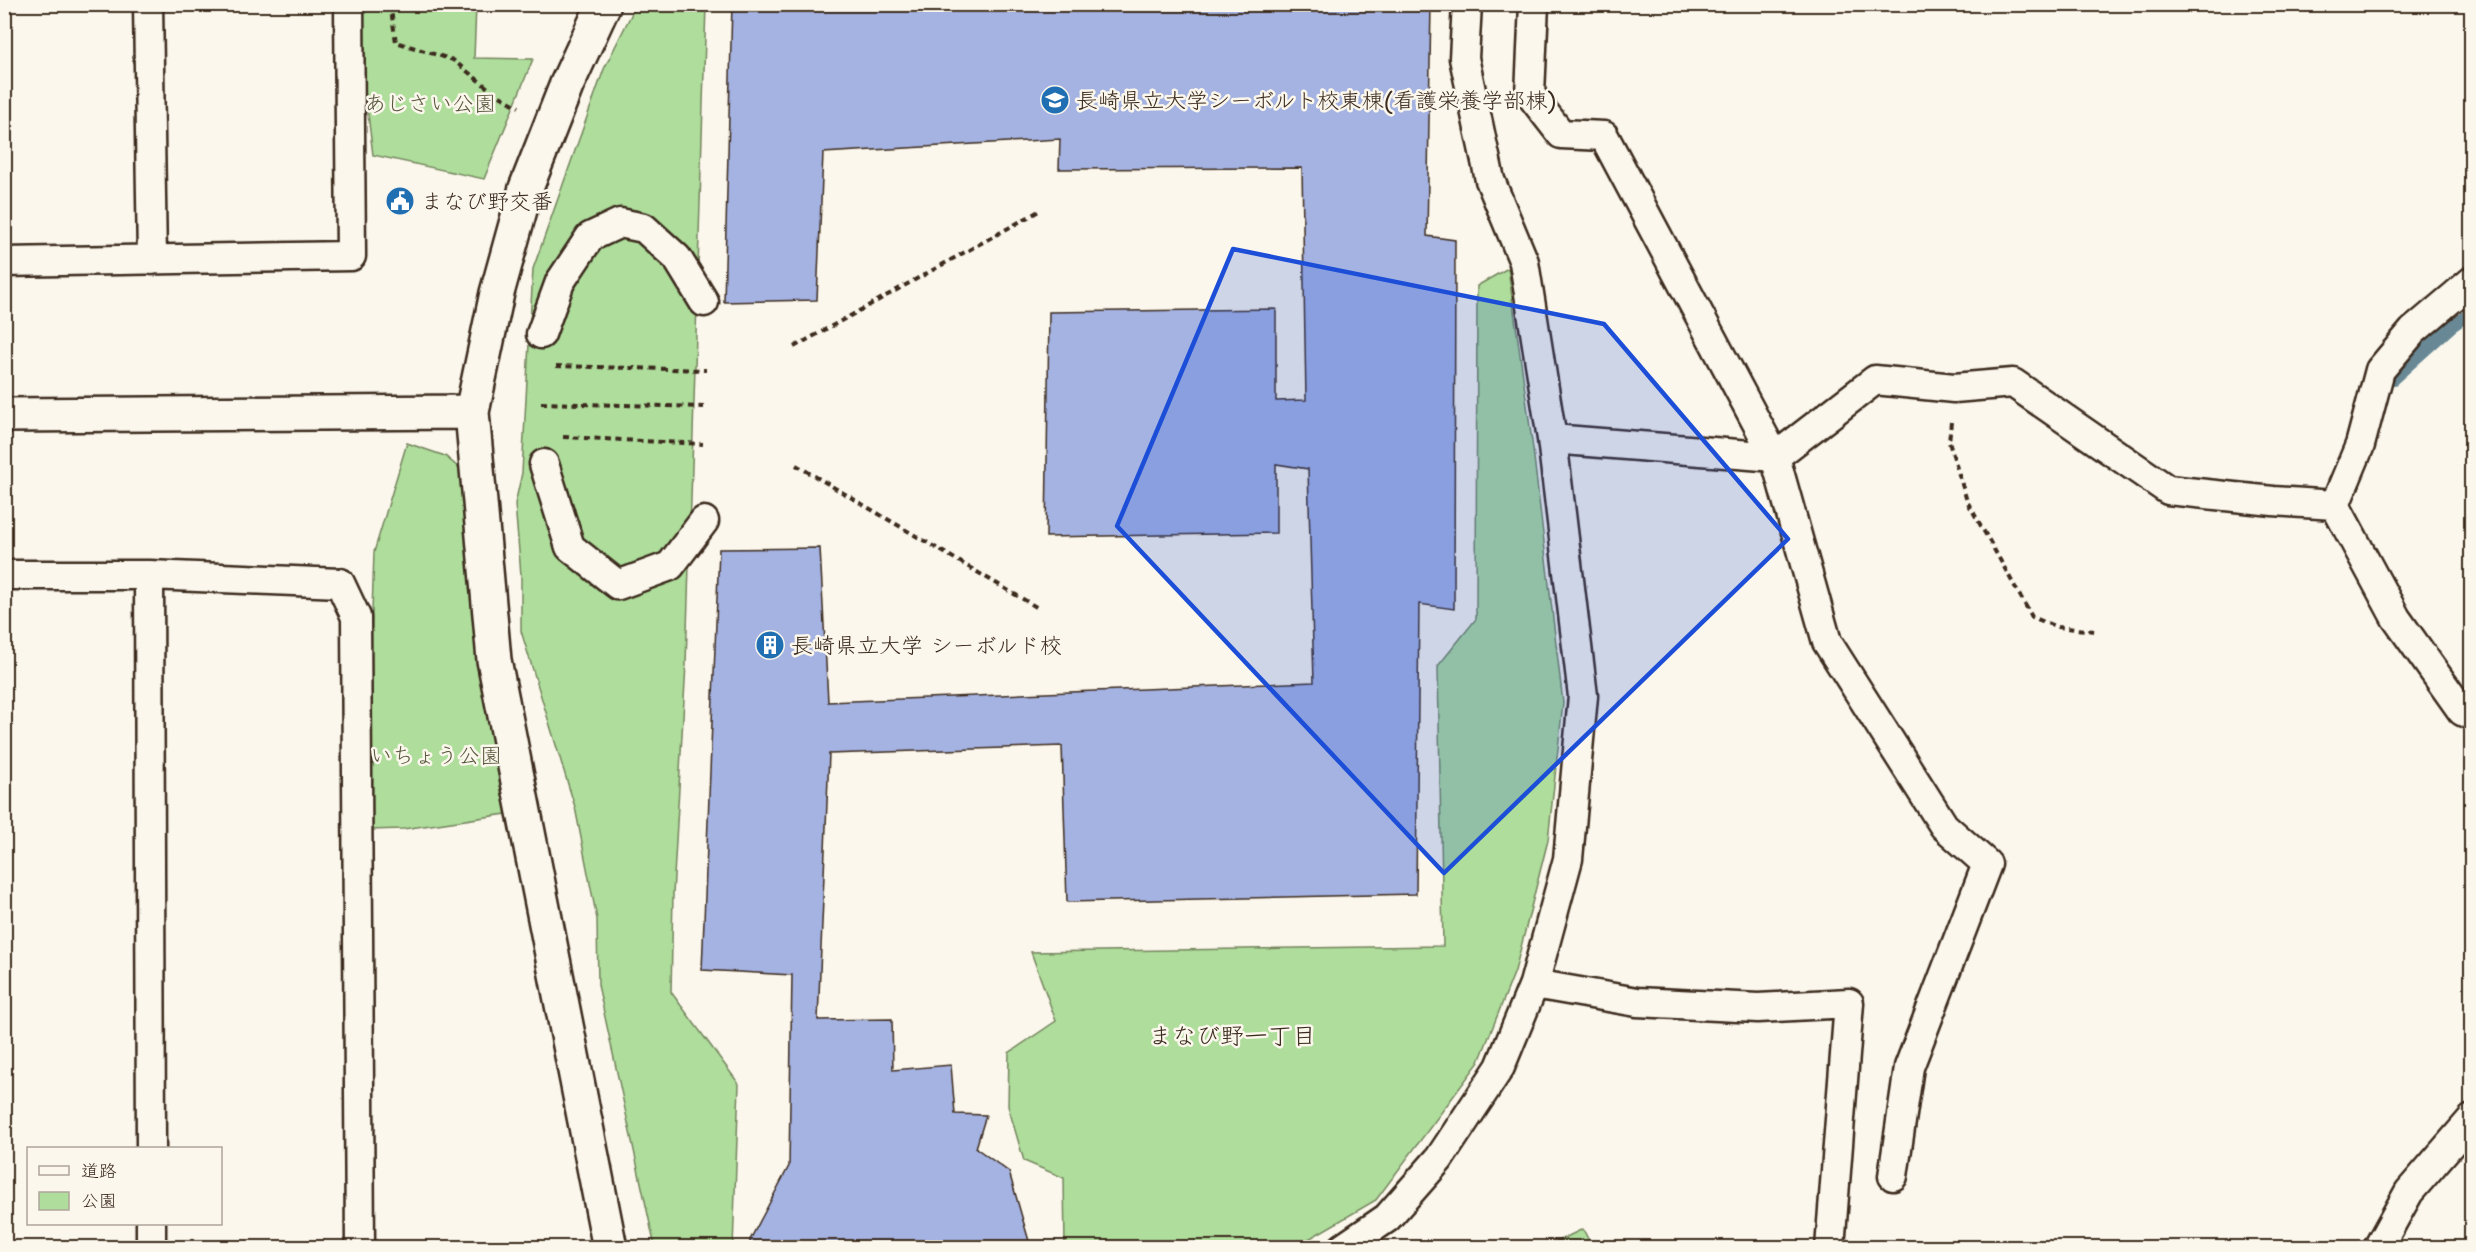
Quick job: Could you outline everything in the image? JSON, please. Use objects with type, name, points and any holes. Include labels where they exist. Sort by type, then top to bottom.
[{"type":"street","points":[[148,4],[152,260]]},
{"type":"street","points":[[4,262],[351,256],[349,4]]},
{"type":"street","points":[[604,4],[551,124],[526,188],[497,293],[472,412],[494,660],[610,1248]]},
{"type":"street","points":[[1343,1248],[1387,1218],[1439,1159],[1500,1067],[1534,984],[1568,859],[1583,696],[1552,439],[1524,262],[1490,180],[1464,58],[1467,4]]},
{"type":"street","points":[[1534,4],[1530,94],[1561,134],[1604,136],[1775,457],[1827,642],[1944,826],[1987,864],[1909,1067],[1893,1176]]},
{"type":"street","points":[[541,334],[560,282],[590,237],[620,223],[644,228],[677,258],[704,302]]},
{"type":"street","points":[[2335,505],[2360,445],[2380,370],[2413,331],[2472,281]]},
{"type":"street","points":[[1552,439],[1775,457],[1875,380],[1954,388],[2013,383],[2168,490],[2335,505]]},
{"type":"street","points":[[4,415],[472,412]]},
{"type":"street","points":[[544,464],[570,547],[618,585],[670,566],[704,520]]},
{"type":"street","points":[[2335,505],[2396,618],[2462,711],[2472,716]]},
{"type":"street","points":[[4,575],[149,575],[340,584],[356,617],[360,1248]]},
{"type":"street","points":[[149,575],[151,1147]]},
{"type":"street","points":[[1534,984],[1637,1002],[1758,1008],[1849,1003],[1830,1248]]},
{"type":"street","points":[[2378,1248],[2409,1192],[2472,1119]]},
{"type":"street","points":[[151,1225],[151,1248]]},
{"type":"path","points":[[390,4],[396,42],[453,60],[493,92],[551,124]]},
{"type":"path","points":[[794,347],[1039,211]]},
{"type":"path","points":[[549,366],[706,370]]},
{"type":"path","points":[[1954,388],[1949,442],[1967,501],[2032,617],[2057,627],[2095,631]]},
{"type":"path","points":[[541,403],[704,407]]},
{"type":"path","points":[[553,436],[703,444]]},
{"type":"path","points":[[796,465],[1038,608]]},
{"type":"highlighted area","points":[[1233,249],[1604,324],[1788,539],[1444,873],[1117,526]]},
{"type":"green space","name":"あじさい公園","points":[[364,5],[476,5],[474,58],[533,59],[484,179],[373,155],[363,74]]},
{"type":"green space","points":[[636,5],[706,5],[686,664],[673,894],[671,992],[739,1084],[733,1247],[655,1247],[598,985],[597,919],[575,807],[521,631],[521,575],[515,504],[522,473],[533,269],[604,69]]},
{"type":"green space","points":[[1508,268],[1533,449],[1563,703],[1548,840],[1515,971],[1479,1062],[1376,1200],[1295,1247],[1065,1247],[1064,1178],[1024,1161],[1008,1106],[1009,1053],[1056,1021],[1031,952],[1443,946],[1438,666],[1476,619],[1477,286]]},
{"type":"green space","name":"いちょう公園","points":[[407,443],[445,456],[467,475],[513,813],[403,829],[369,830],[366,792],[374,552]]},
{"type":"green space","points":[[1583,1229],[1592,1247],[1545,1247]]},
{"type":"building","name":"長崎県立大学 シーボルド校","points":[[732,4],[1431,4],[1427,236],[1455,240],[1454,609],[1419,604],[1416,894],[1067,902],[1062,746],[829,754],[818,1020],[892,1019],[893,1070],[951,1065],[955,1114],[986,1115],[976,1148],[1009,1172],[1031,1248],[750,1248],[750,1240],[789,1166],[792,975],[702,970],[719,549],[820,548],[828,702],[1314,682],[1308,469],[1276,464],[1276,533],[1046,537],[1049,312],[1276,309],[1276,401],[1306,400],[1302,168],[1059,169],[1060,139],[823,153],[817,300],[724,302]]},
{"type":"waterway","points":[[2393,379],[2452,326],[2472,312]]},
{"type":"place","name":"長崎県立大学シーボルト校東棟(看護栄養学部棟)","points":[[1055,100]]},
{"type":"place","name":"まなび野交番","points":[[400,201]]},
{"type":"place","name":"長崎県立大学 シーボルド校","points":[[770,645]]},
{"type":"district","name":"まなび野一丁目","points":[[1232,1036]]}]
